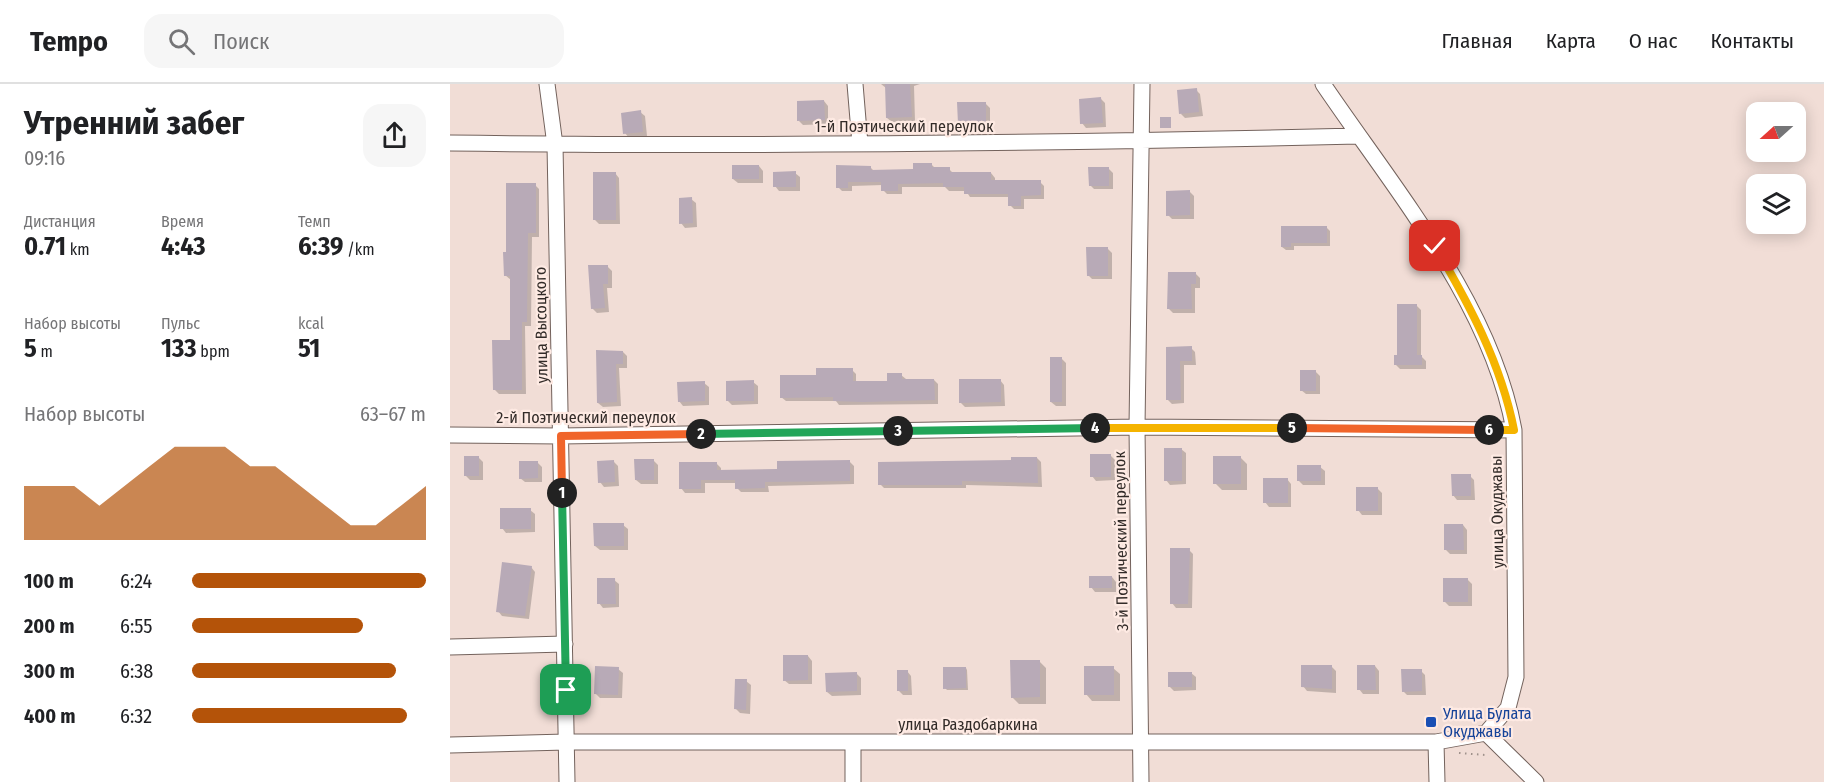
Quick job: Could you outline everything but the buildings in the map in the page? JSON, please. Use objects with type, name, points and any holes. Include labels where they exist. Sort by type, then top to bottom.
[{"type":"street","name":"улица Высоцкого","points":[[547,84],[555,145],[567,782]]},
{"type":"street","points":[[855,84],[860,144]]},
{"type":"street","name":"3-й Поэтический переулок","points":[[1142,84],[1137,427],[1142,782]]},
{"type":"street","name":"улица Окуджавы","points":[[1323,84],[1435,246],[1462,292],[1484,336],[1509,405],[1514,430],[1516,677],[1508,708],[1486,733]]},
{"type":"street","name":"1-й Поэтический переулок","points":[[450,143],[860,144],[1358,136]]},
{"type":"street","name":"2-й Поэтический переулок","points":[[450,435],[561,436],[1137,427],[1514,430]]},
{"type":"street","points":[[450,647],[565,644]]},
{"type":"street","points":[[1486,733],[1536,782]]},
{"type":"street","name":"улица Раздобаркина","points":[[450,745],[566,742],[1436,742],[1486,733]]},
{"type":"street","points":[[853,742],[854,782]]},
{"type":"street","points":[[1436,742],[1437,782]]},
{"type":"place","name":"Улица Булата Окуджавы","points":[[1431,722]]},
{"type":"route","points":[[566,690],[561,436],[1137,427],[1514,430],[1500,375],[1484,336],[1435,246]]}]
